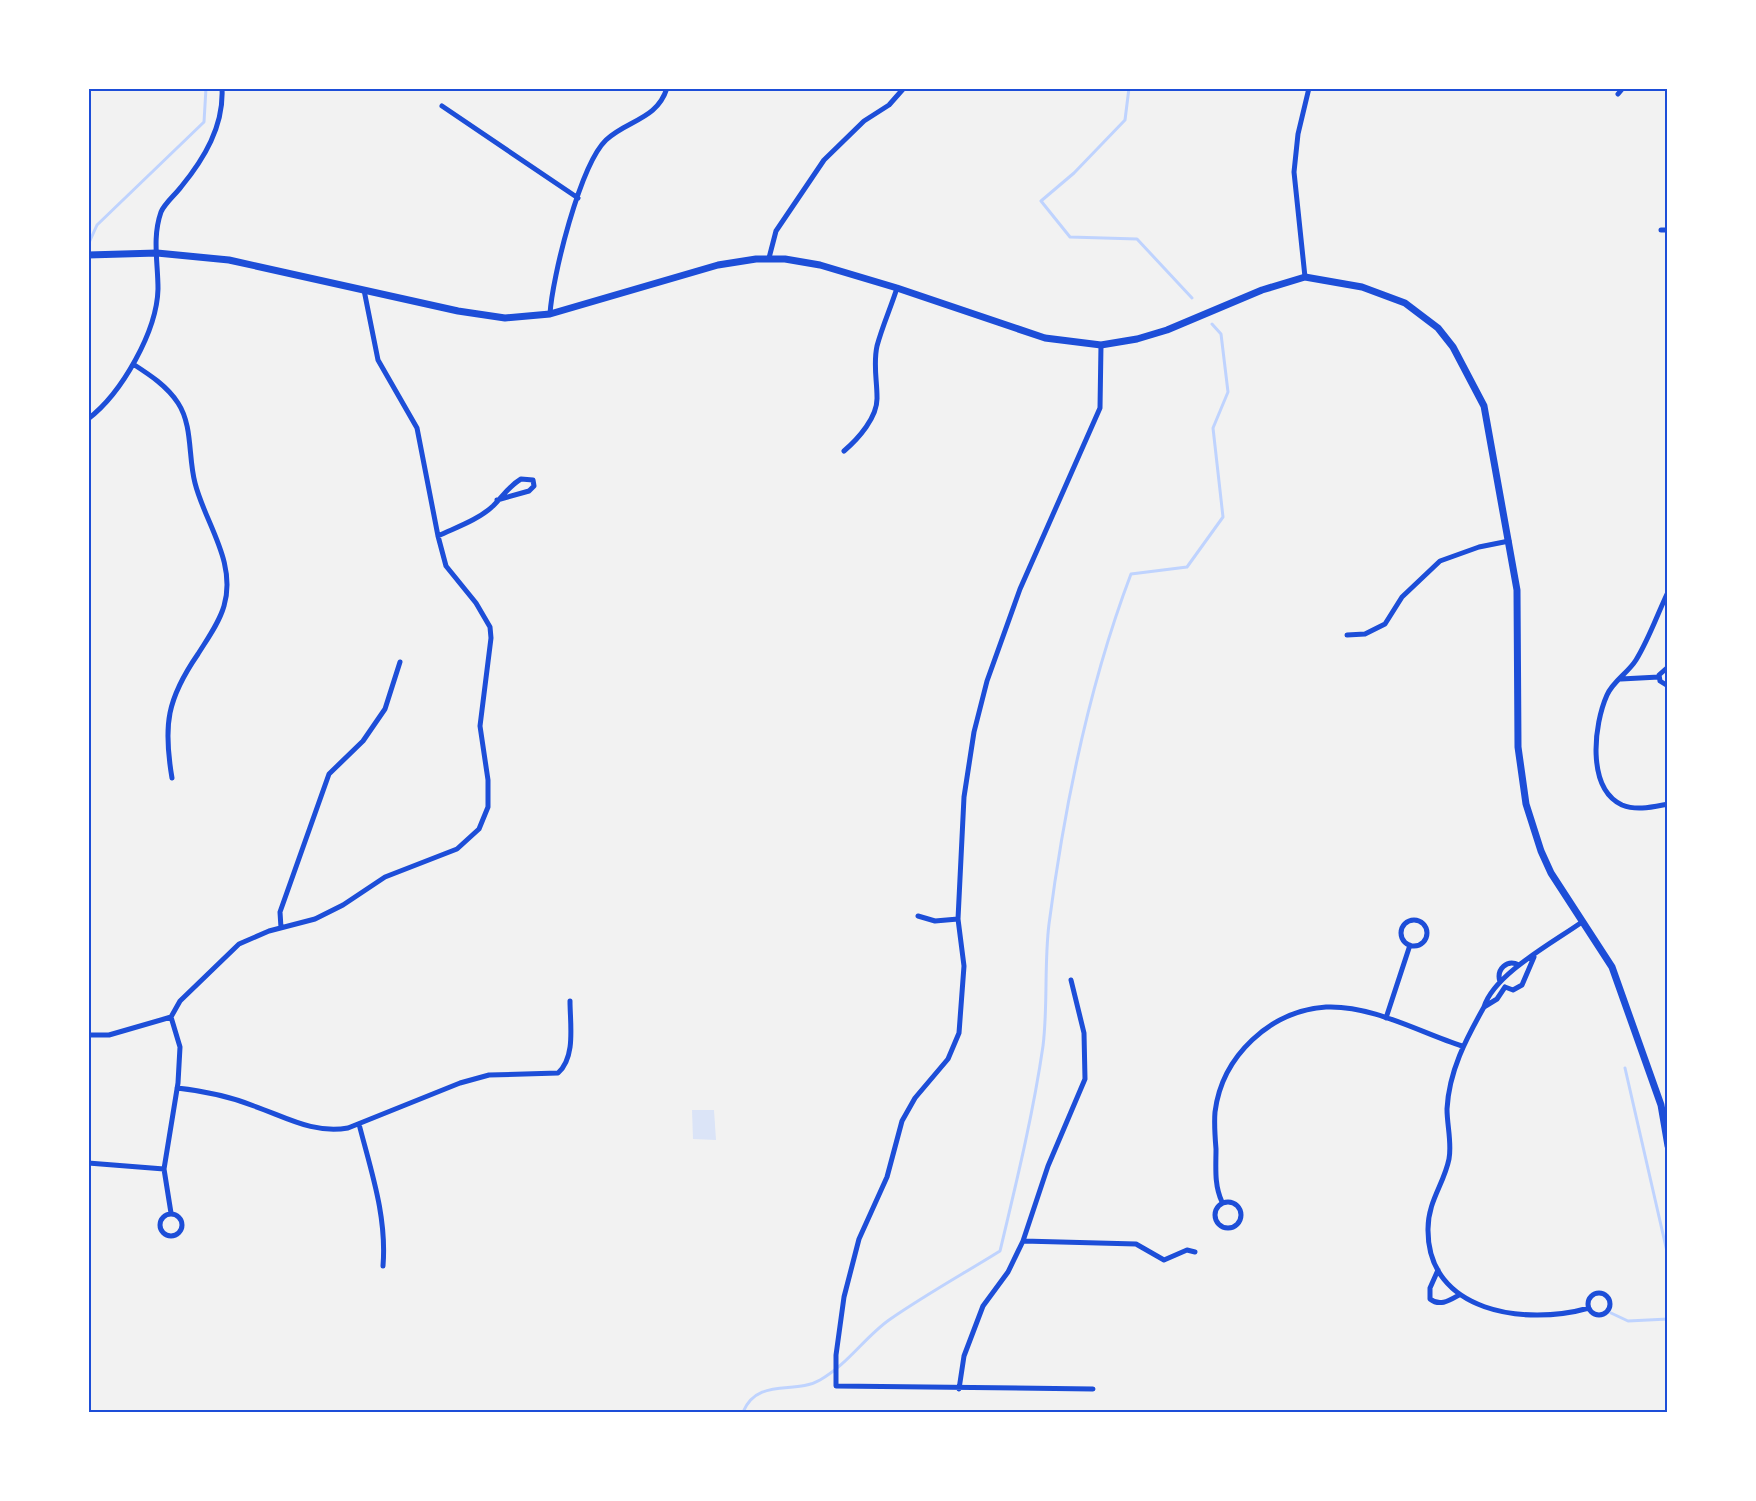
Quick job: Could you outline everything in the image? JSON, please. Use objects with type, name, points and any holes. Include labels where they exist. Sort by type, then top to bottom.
[{"type":"street","points":[[88,419],[105,403],[133,364],[153,320],[157,304],[155,231],[163,208],[198,165],[219,125],[223,105],[222,88]]},
{"type":"street","points":[[550,314],[551,288],[589,162],[606,140],[662,104],[667,88]]},
{"type":"street","points":[[769,258],[776,231],[824,160],[864,121],[889,105],[904,88]]},
{"type":"street","points":[[1305,278],[1293,172],[1298,134],[1309,88]]},
{"type":"street","points":[[1618,94],[1623,88]]},
{"type":"street","points":[[442,106],[578,198]]},
{"type":"street","points":[[88,255],[157,253],[229,260],[458,311],[505,318],[550,314],[688,272],[769,258],[820,265],[897,288],[1045,338],[1101,345],[1137,339],[1167,330],[1262,290],[1305,278],[1362,287],[1405,303],[1438,328],[1453,347],[1484,405],[1517,590],[1518,747],[1526,804],[1541,851],[1563,894],[1612,967],[1661,1105],[1668,1146]]},
{"type":"street","points":[[844,451],[855,442],[872,417],[878,399],[874,374],[877,346],[897,288]]},
{"type":"street","points":[[88,1035],[109,1035],[171,1017],[180,1001],[239,944],[281,928],[315,919],[343,905],[386,877],[457,849],[479,830],[488,807],[488,780],[480,726],[491,644],[490,627],[464,586],[446,566],[417,428],[378,360],[364,290]]},
{"type":"street","points":[[1093,1389],[836,1386],[836,1355],[844,1297],[859,1239],[887,1177],[902,1121],[915,1098],[948,1059],[959,1033],[964,966],[958,919],[964,797],[977,721],[987,681],[1020,589],[1100,408],[1101,345]]},
{"type":"street","points":[[133,364],[153,377],[179,404],[186,423],[195,484],[221,551],[227,581],[225,605],[214,630],[181,679],[171,700],[166,724],[172,778]]},
{"type":"street","points":[[438,536],[474,519],[521,479],[533,480],[534,486],[529,491],[497,500]]},
{"type":"street","points":[[1347,635],[1365,634],[1385,624],[1402,597],[1440,561],[1509,541]]},
{"type":"street","points":[[1668,592],[1636,660],[1607,694],[1599,716],[1595,765],[1613,799],[1621,804],[1648,808],[1668,804]]},
{"type":"street","points":[[281,928],[280,912],[329,774],[363,741],[385,709],[400,662]]},
{"type":"street","points":[[1668,667],[1662,670],[1659,677],[1662,684],[1668,686]]},
{"type":"street","points":[[1621,679],[1659,677]]},
{"type":"street","points":[[918,916],[935,921],[958,919]]},
{"type":"street","points":[[1409,920],[1418,920],[1426,927],[1427,936],[1421,944],[1410,945],[1402,938],[1401,928],[1409,920]]},
{"type":"street","points":[[1582,922],[1519,965],[1500,982],[1487,997],[1484,1007],[1462,1046],[1448,1099],[1449,1157],[1429,1212],[1428,1245],[1438,1270],[1459,1295],[1496,1310],[1521,1315],[1550,1316],[1589,1308]]},
{"type":"street","points":[[1386,1018],[1410,945]]},
{"type":"street","points":[[1519,965],[1511,963],[1503,966],[1499,972],[1500,982],[1505,987],[1513,990],[1523,985],[1535,956]]},
{"type":"street","points":[[959,1389],[964,1356],[983,1306],[1008,1272],[1023,1241],[1048,1166],[1085,1078],[1084,1033],[1071,980]]},
{"type":"street","points":[[1484,1007],[1497,999],[1505,987]]},
{"type":"street","points":[[177,1088],[213,1092],[308,1128],[333,1131],[359,1124],[460,1083],[489,1074],[558,1073],[565,1067],[569,1054],[570,1001]]},
{"type":"street","points":[[1222,1202],[1216,1190],[1215,1113],[1224,1080],[1232,1064],[1253,1038],[1270,1025],[1307,1010],[1345,1008],[1386,1018],[1462,1046]]},
{"type":"street","points":[[171,1017],[180,1047],[177,1088],[164,1169],[171,1213]]},
{"type":"street","points":[[1661,1105],[1668,1116]]},
{"type":"street","points":[[359,1124],[378,1190],[384,1249],[383,1266]]},
{"type":"street","points":[[88,1163],[164,1169]]},
{"type":"street","points":[[1222,1202],[1232,1202],[1240,1209],[1241,1218],[1235,1226],[1224,1228],[1215,1220],[1215,1210],[1222,1202]]},
{"type":"street","points":[[171,1213],[178,1216],[182,1223],[181,1230],[172,1236],[165,1235],[159,1226],[161,1218],[171,1213]]},
{"type":"street","points":[[1023,1241],[1136,1244],[1164,1260],[1187,1251],[1195,1252]]},
{"type":"street","points":[[1438,1270],[1430,1288],[1430,1299],[1434,1303],[1446,1302],[1459,1295]]},
{"type":"street","points":[[1594,1293],[1604,1293],[1610,1299],[1610,1308],[1604,1314],[1595,1314],[1589,1308],[1589,1299],[1594,1293]]},
{"type":"shaded area","points":[[692,1110],[714,1110],[716,1140],[693,1139]]},
{"type":"waterway","points":[[88,245],[97,225],[204,122],[206,88]]},
{"type":"waterway","points":[[1129,88],[1125,120],[1074,173],[1041,201],[1070,237],[1137,239],[1192,298]]},
{"type":"waterway","points":[[743,1412],[750,1401],[767,1390],[810,1384],[830,1374],[889,1320],[1000,1251],[1029,1124],[1043,1046],[1049,924],[1062,836],[1080,746],[1116,615],[1131,574],[1187,567],[1223,517],[1213,428],[1228,392],[1221,334],[1212,324]]},
{"type":"waterway","points":[[1625,1068],[1668,1256]]},
{"type":"waterway","points":[[1611,1313],[1628,1321],[1668,1319]]}]
